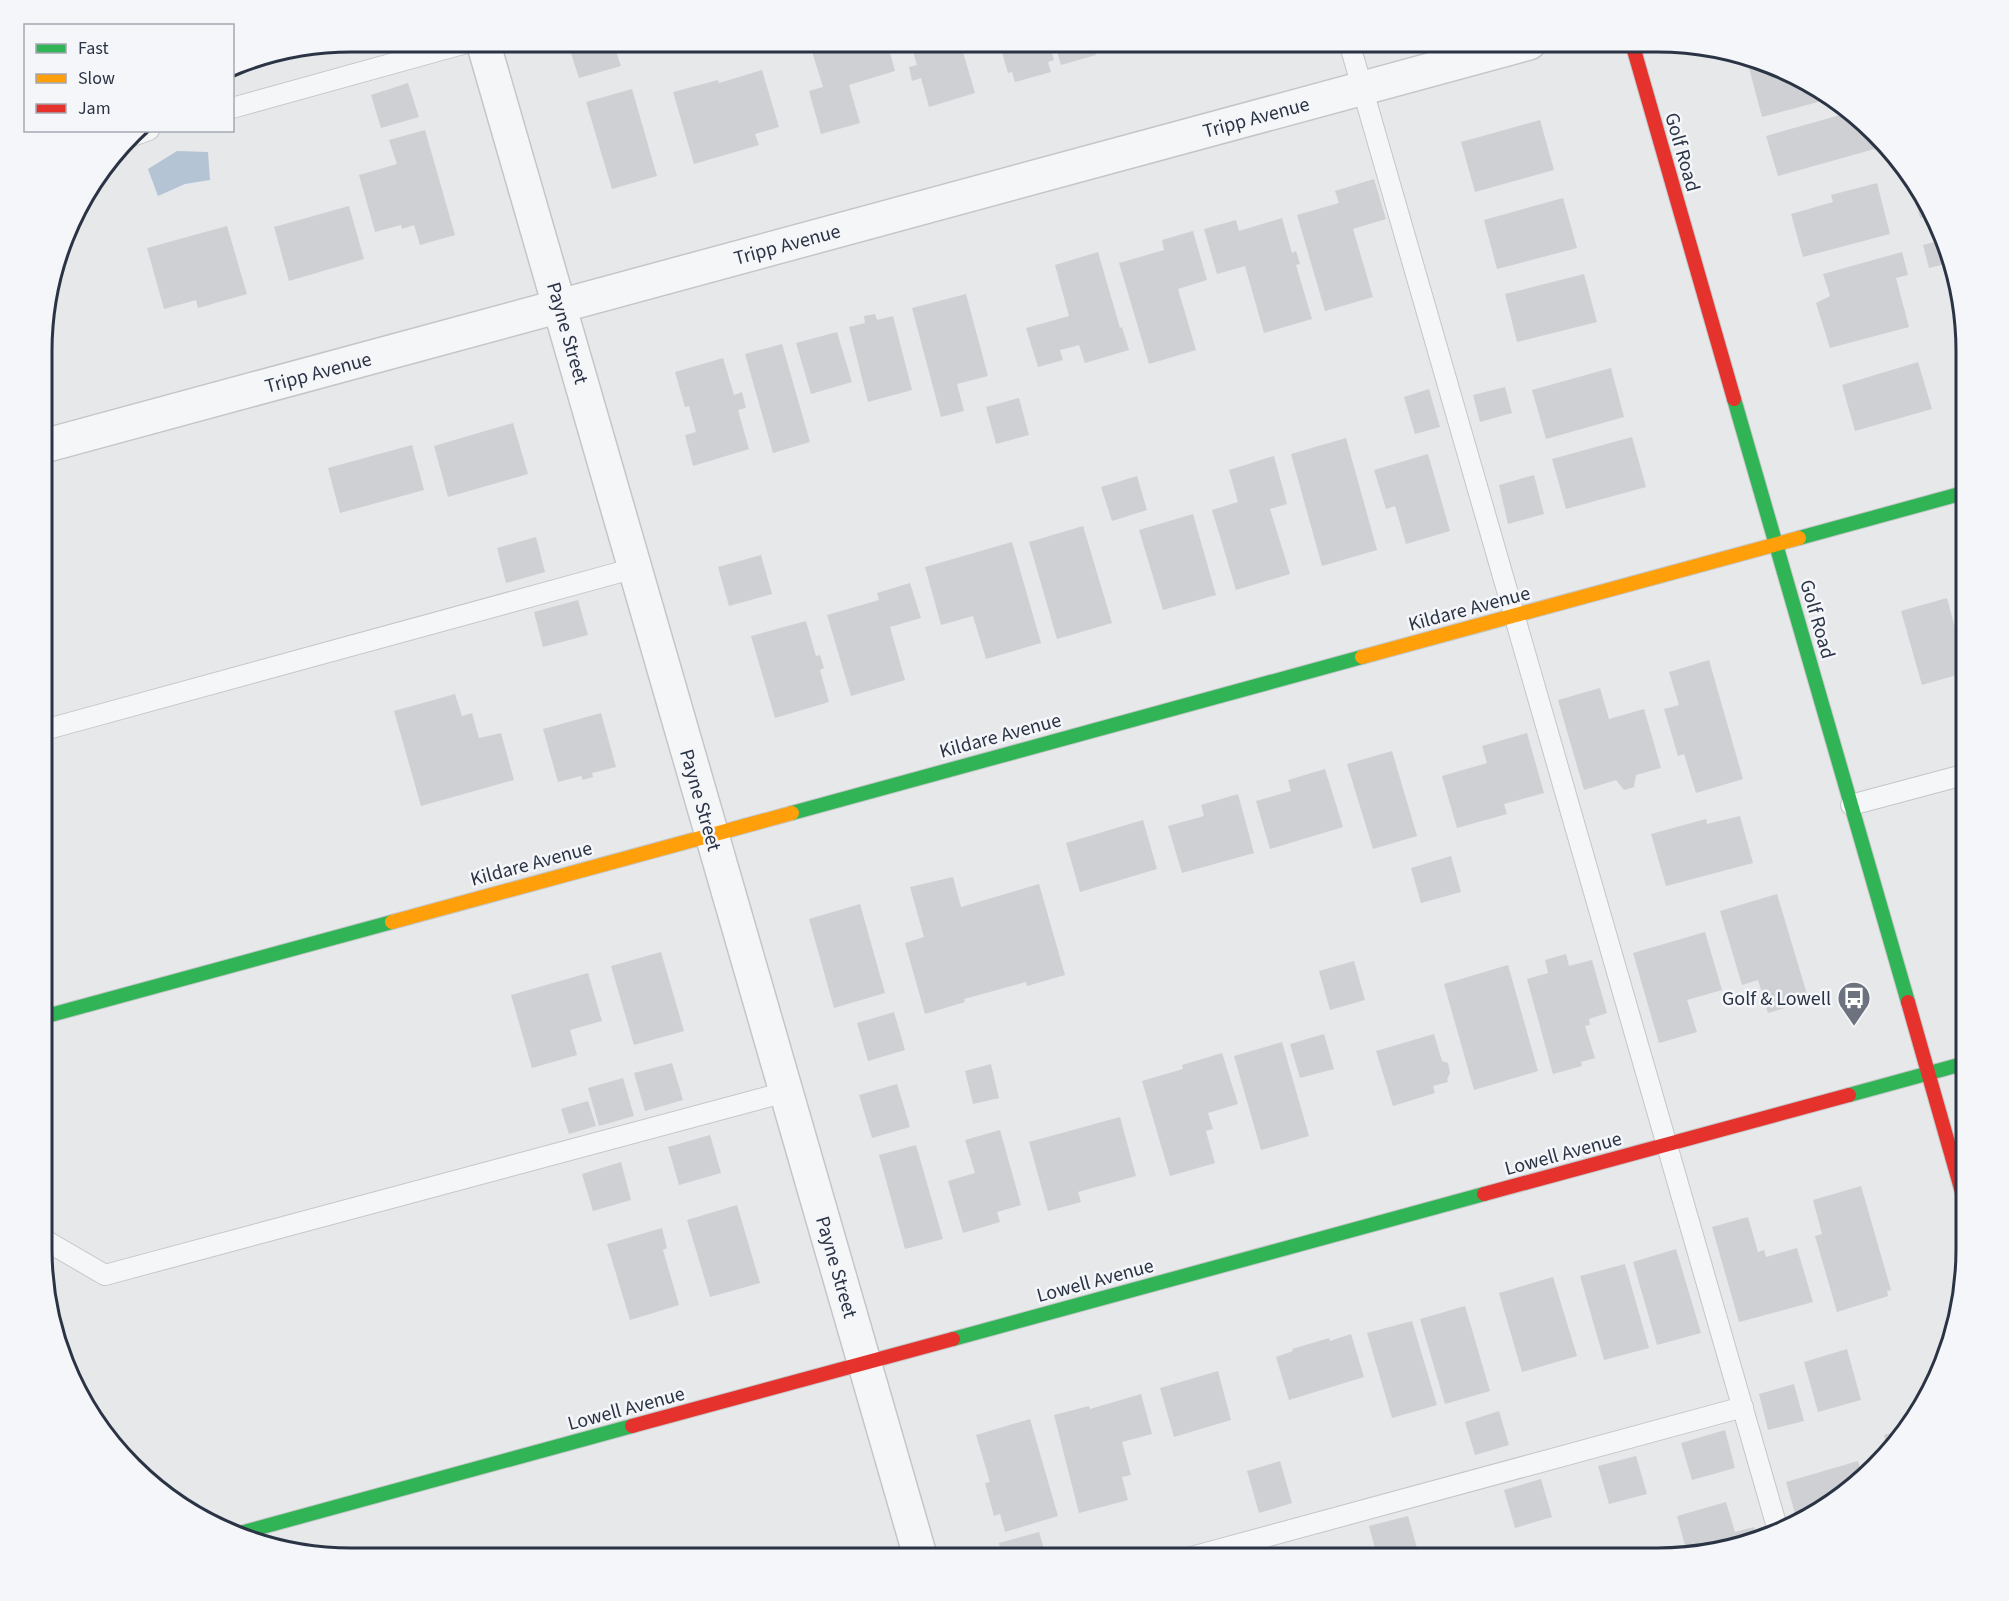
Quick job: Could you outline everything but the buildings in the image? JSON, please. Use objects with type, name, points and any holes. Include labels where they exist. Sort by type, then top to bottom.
[{"type":"street","name":"Payne Street","points":[[486,52],[918,1548]]},
{"type":"street","name":"Tripp Avenue","points":[[52,444],[1496,52]]},
{"type":"street","name":"Golf Road","points":[[1635,52],[1956,1170]]},
{"type":"street","name":"Kildare Avenue","points":[[52,1015],[1956,495]]},
{"type":"street","name":"Lowell Avenue","points":[[249,1531],[1956,1066]]},
{"type":"lane","points":[[234,107],[434,52]]},
{"type":"lane","points":[[1352,52],[1776,1524]]},
{"type":"lane","points":[[52,728],[635,568]]},
{"type":"lane","points":[[1851,806],[1956,777]]},
{"type":"lane","points":[[52,1244],[105,1275],[786,1092]]},
{"type":"lane","points":[[1224,1548],[1743,1407]]},
{"type":"water","points":[[177,151],[208,152],[210,180],[185,184],[158,196],[148,169]]},
{"type":"traffic: fast","points":[[1734,399],[1908,1002]]},
{"type":"traffic: fast","points":[[1799,538],[1956,495]]},
{"type":"traffic: fast","points":[[792,813],[1362,657]]},
{"type":"traffic: fast","points":[[52,1015],[392,922]]},
{"type":"traffic: fast","points":[[1849,1095],[1956,1066]]},
{"type":"traffic: fast","points":[[953,1339],[1484,1194]]},
{"type":"traffic: fast","points":[[249,1531],[632,1426]]},
{"type":"traffic: slow","points":[[1362,657],[1799,538]]},
{"type":"traffic: slow","points":[[392,922],[792,813]]},
{"type":"traffic: jam","points":[[1635,52],[1734,399]]},
{"type":"traffic: jam","points":[[1908,1002],[1956,1171]]},
{"type":"traffic: jam","points":[[1484,1194],[1849,1095]]},
{"type":"traffic: jam","points":[[632,1426],[953,1339]]},
{"type":"place","name":"Golf & Lowell","points":[[1854,1027]]}]
